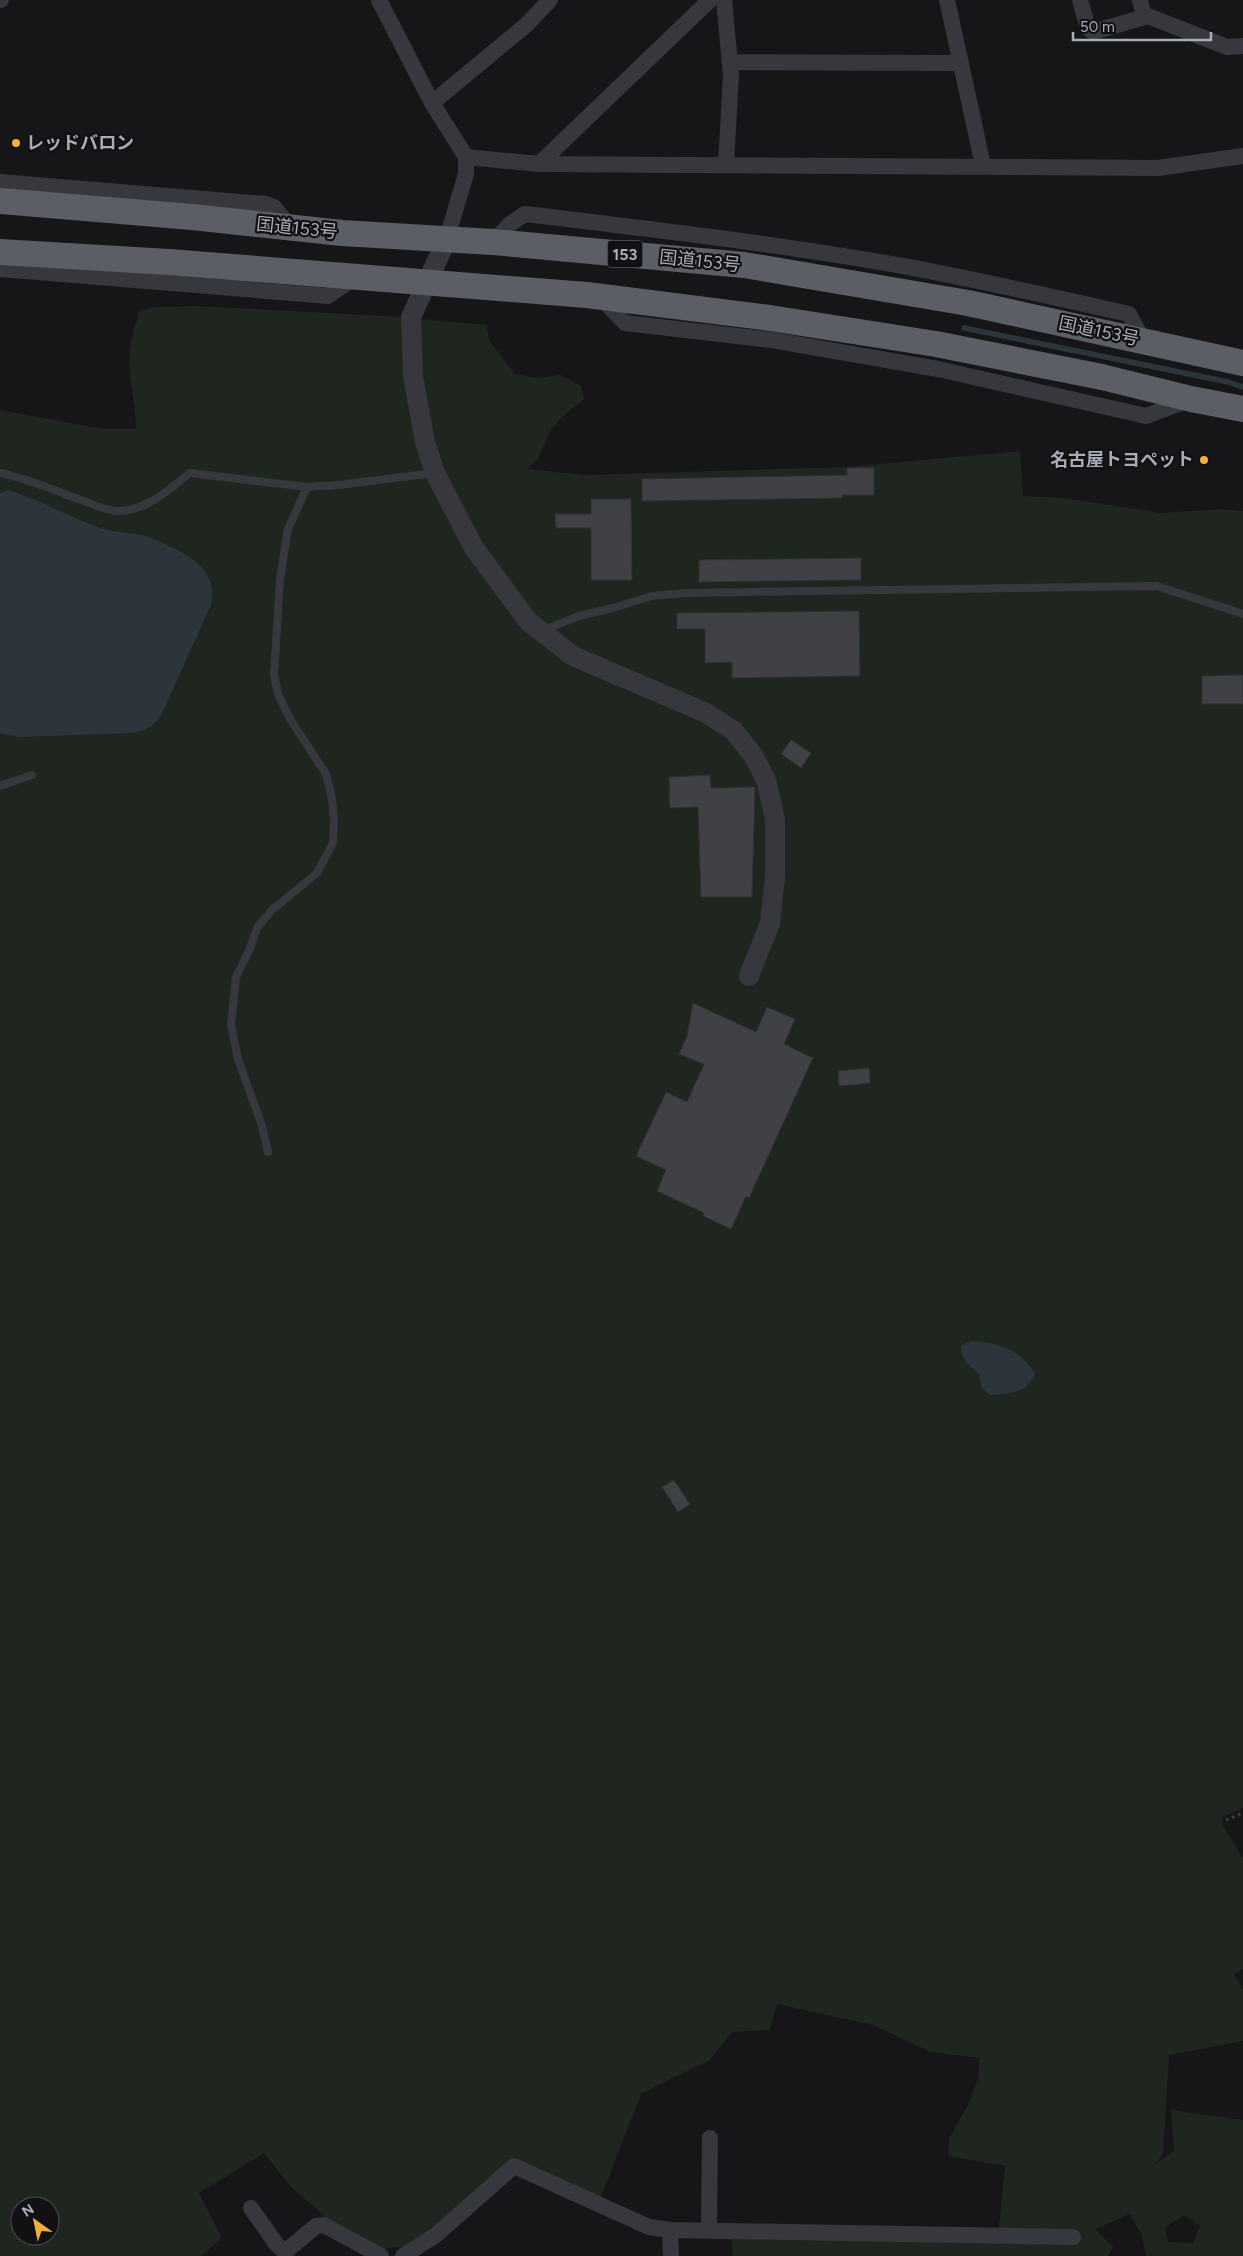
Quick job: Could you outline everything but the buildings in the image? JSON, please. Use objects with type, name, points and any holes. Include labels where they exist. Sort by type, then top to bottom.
[{"type":"highway","name":"国道153号","points":[[0,201],[192,217],[291,228],[446,241],[493,242],[744,265],[968,303],[1243,363]]},
{"type":"highway","points":[[0,252],[169,262],[600,297],[770,318],[895,349],[1102,377],[1243,410]]},
{"type":"street","points":[[432,103],[525,26],[550,0]]},
{"type":"street","points":[[540,164],[710,0]]},
{"type":"street","points":[[724,0],[730,62],[726,165]]},
{"type":"street","points":[[947,0],[983,165]]},
{"type":"street","points":[[1080,0],[1088,28],[1093,32],[1148,16],[1227,46],[1243,46]]},
{"type":"street","points":[[1140,0],[1144,17]]},
{"type":"street","points":[[386,3],[432,103],[466,157],[466,174],[446,241],[411,317],[413,376],[425,442],[435,473],[474,548],[528,621],[573,656],[704,712],[733,730],[753,755],[766,780],[775,819],[775,877],[770,923],[749,976]]},
{"type":"street","points":[[730,62],[961,63]]},
{"type":"street","points":[[466,157],[540,164],[983,165],[1158,168],[1243,156]]},
{"type":"street","points":[[0,182],[266,204],[274,207],[291,228]]},
{"type":"street","points":[[0,269],[328,296],[355,277]]},
{"type":"street","points":[[709,2231],[710,2138]]},
{"type":"street","points":[[403,2256],[436,2235],[514,2166],[649,2228],[709,2231],[1073,2237]]},
{"type":"street","points":[[251,2208],[284,2252],[316,2226],[324,2225],[381,2256]]},
{"type":"street","points":[[670,2230],[671,2256]]},
{"type":"lane","points":[[0,473],[15,476],[94,505],[119,511],[140,507],[165,493],[190,474],[307,487],[435,473]]},
{"type":"lane","points":[[268,1152],[260,1117],[238,1059],[231,1025],[236,977],[249,951],[257,928],[272,910],[317,872],[333,843],[332,798],[326,774],[290,719],[278,694],[274,675],[274,653],[288,529],[307,487]]},
{"type":"lane","points":[[540,631],[579,616],[652,596],[685,593],[1157,586],[1243,614]]},
{"type":"lane","points":[[0,786],[32,775]]},
{"type":"path","points":[[1226,1820],[1243,1814]]},
{"type":"shaded area","points":[[197,306],[386,316],[487,325],[489,340],[515,374],[536,378],[561,375],[581,386],[584,399],[562,417],[550,431],[538,459],[527,469],[584,475],[846,467],[1020,451],[1023,496],[1064,498],[1161,513],[1223,509],[1243,511],[1243,1808],[1222,1817],[1223,1826],[1243,1858],[1243,1969],[1234,1974],[1243,1990],[1243,2041],[1169,2055],[1163,2155],[1155,2164],[1174,2151],[1171,2110],[1243,2120],[1243,2256],[1146,2256],[1142,2236],[1130,2214],[1095,2229],[1113,2247],[1108,2256],[733,2256],[731,2234],[998,2238],[1005,2166],[948,2156],[949,2139],[970,2101],[979,2076],[979,2058],[931,2052],[873,2025],[777,2004],[770,2030],[732,2032],[710,2060],[641,2094],[601,2197],[516,2162],[409,2246],[382,2249],[338,2228],[291,2187],[264,2153],[199,2193],[222,2238],[201,2256],[0,2256],[0,410],[103,429],[136,429],[129,360],[132,335],[139,312],[153,307]],"holes":[[[1184,2215],[1200,2226],[1193,2243],[1168,2242],[1165,2228]]]},
{"type":"shaded area","points":[[8,490],[100,528],[154,539],[188,556],[208,575],[212,594],[211,605],[159,719],[149,728],[134,733],[19,737],[0,733],[0,493]]},
{"type":"shaded area","points":[[972,1341],[991,1343],[1015,1353],[1035,1373],[1032,1380],[1028,1385],[1017,1391],[990,1395],[981,1387],[979,1374],[966,1362],[962,1355],[961,1346]]},
{"type":"waterway","points":[[964,328],[1228,382],[1243,387]]},
{"type":"place","name":"レッドバロン","points":[[16,143]]},
{"type":"place","name":"名古屋トヨペット","points":[[1204,460]]}]
